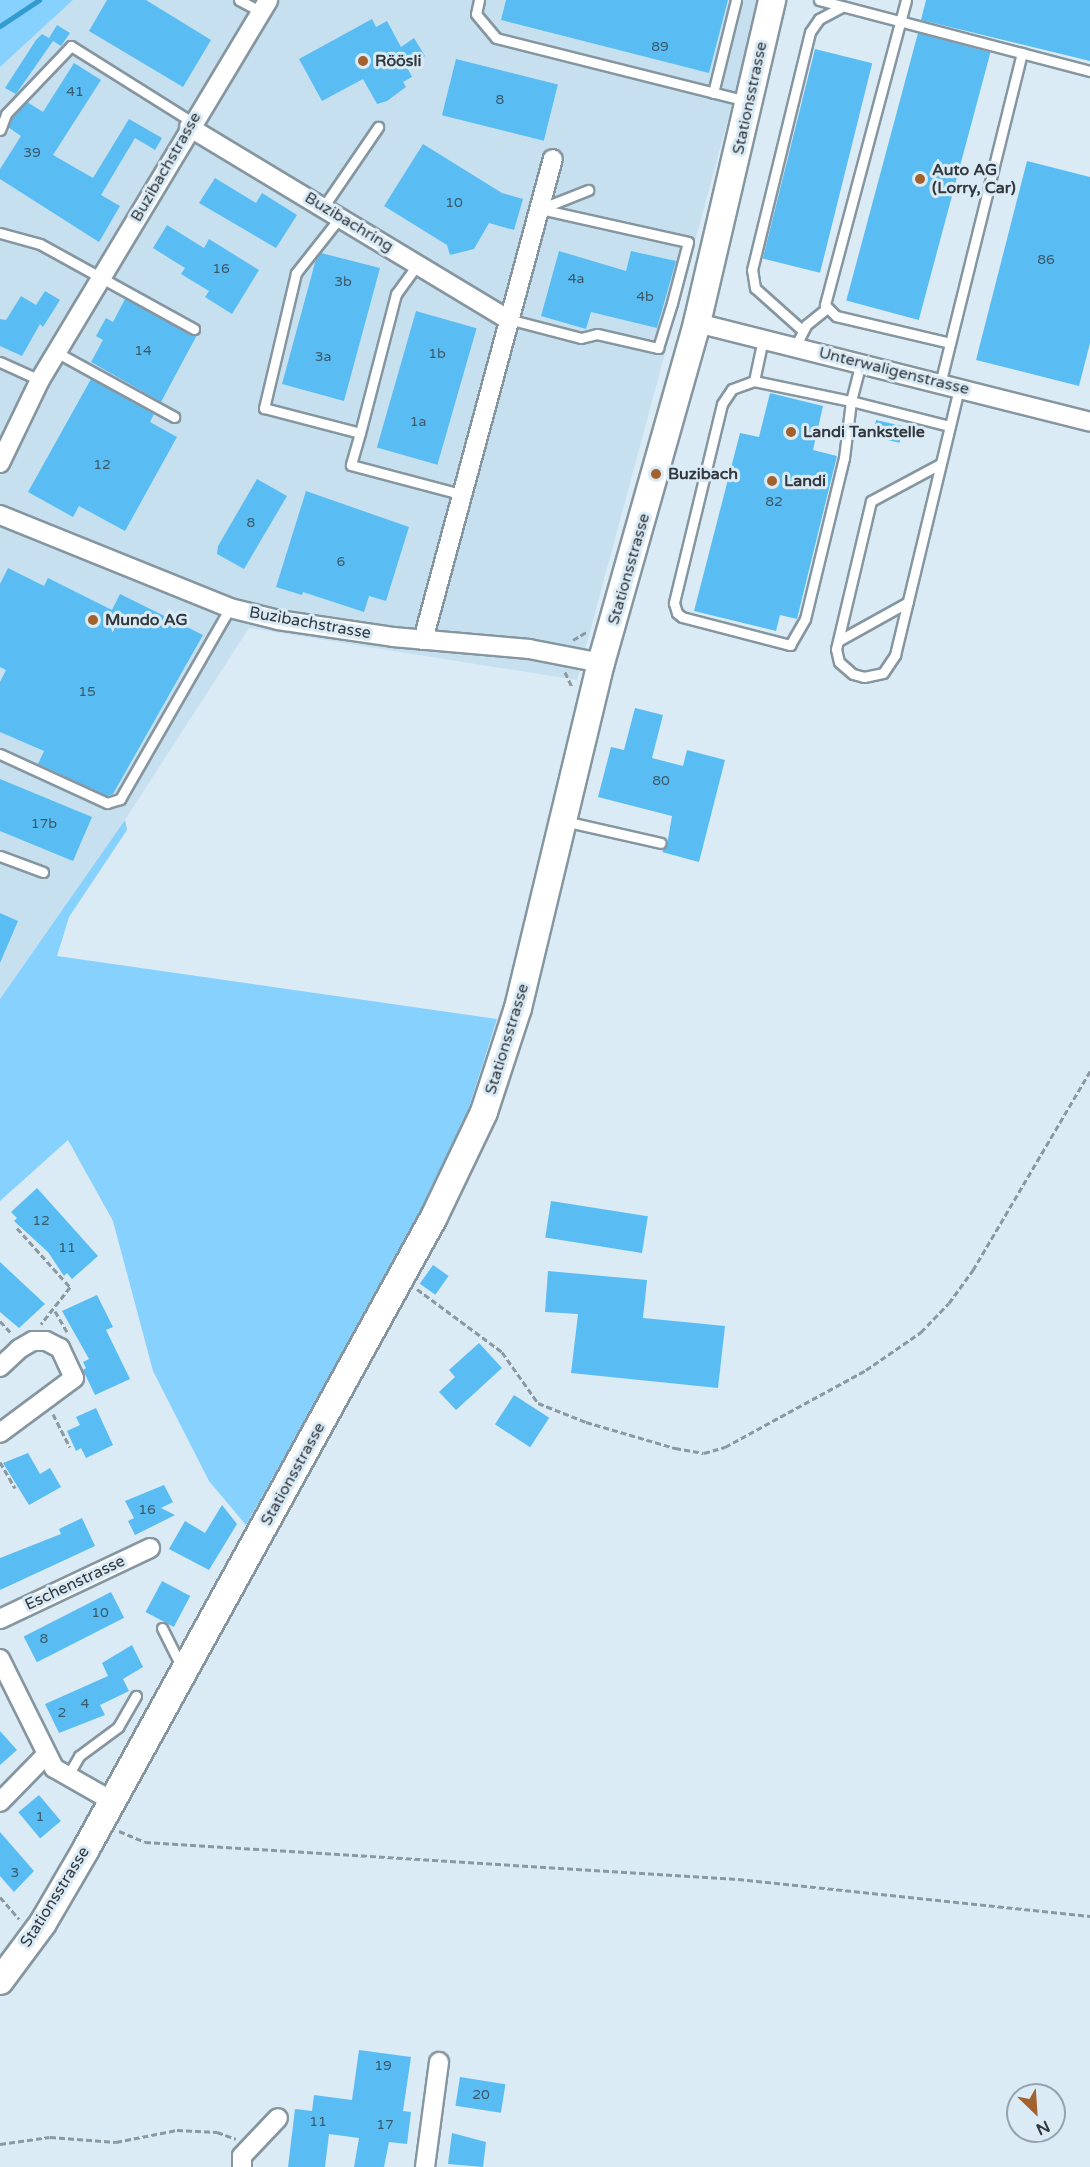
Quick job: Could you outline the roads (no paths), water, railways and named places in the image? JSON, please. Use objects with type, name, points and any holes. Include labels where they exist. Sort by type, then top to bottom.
[{"type":"main road","name":"Stationsstrasse","points":[[0,1981],[43,1923],[401,1278],[467,1153],[494,1083],[518,1008],[561,821],[602,663],[696,323],[772,0]]},
{"type":"street","name":"Buzibachstrasse","points":[[0,463],[56,351],[264,6]]},
{"type":"street","name":"Buzibachring","points":[[191,125],[507,319]]},
{"type":"street","points":[[423,640],[507,319],[554,159]]},
{"type":"street","name":"Unterwaligenstrasse","points":[[696,323],[763,339],[799,338],[861,362],[1090,422]]},
{"type":"street","name":"Buzibachstrasse","points":[[0,515],[230,608],[321,628],[529,649],[602,663]]},
{"type":"street","points":[[0,1367],[33,1341],[60,1348],[74,1378],[0,1433]]},
{"type":"street","name":"Eschenstrasse","points":[[0,1619],[150,1548]]},
{"type":"street","points":[[0,1659],[6,1691],[45,1756],[54,1768],[106,1811]]},
{"type":"street","points":[[0,1802],[45,1756]]},
{"type":"street","points":[[425,2167],[439,2062]]},
{"type":"street","points":[[242,2167],[242,2156],[278,2118]]},
{"type":"lane","points":[[239,0],[264,6]]},
{"type":"lane","points":[[479,0],[476,14],[496,38],[748,101]]},
{"type":"lane","points":[[713,93],[736,0]]},
{"type":"lane","points":[[819,0],[840,8],[1090,71]]},
{"type":"lane","points":[[840,8],[819,19],[810,32],[752,270],[754,288],[799,338],[826,309],[906,0]]},
{"type":"lane","points":[[0,130],[6,114],[70,46],[191,125]]},
{"type":"lane","points":[[940,384],[1022,53]]},
{"type":"lane","points":[[324,206],[378,127]]},
{"type":"lane","points":[[540,209],[588,189]]},
{"type":"lane","points":[[507,319],[581,338],[597,334],[658,348],[688,242],[540,209]]},
{"type":"lane","points":[[341,216],[296,273],[264,408],[360,433]]},
{"type":"lane","points":[[0,233],[40,244],[102,276],[194,329]]},
{"type":"lane","points":[[418,264],[396,294],[351,465],[460,494]]},
{"type":"lane","points":[[826,309],[836,316],[950,343]]},
{"type":"lane","points":[[754,381],[763,339]]},
{"type":"lane","points":[[56,351],[174,417]]},
{"type":"lane","points":[[0,362],[40,380]]},
{"type":"lane","points":[[861,362],[851,400],[844,458],[806,619],[790,645],[682,617],[674,609],[722,404],[732,389],[754,381],[851,400],[949,426]]},
{"type":"lane","points":[[940,464],[871,501],[838,641],[839,662],[845,669],[864,677],[884,673],[895,656],[958,388]]},
{"type":"lane","points":[[838,641],[908,602]]},
{"type":"lane","points":[[0,754],[106,803],[120,799],[230,608]]},
{"type":"lane","points":[[561,821],[661,843]]},
{"type":"lane","points":[[0,856],[43,872]]},
{"type":"lane","points":[[162,1628],[184,1670]]},
{"type":"lane","points":[[67,1777],[79,1756],[118,1727],[136,1696]]},
{"type":"waterway","name":"Buzibach","points":[[0,26],[39,0]]},
{"type":"place","name":"Röösli","points":[[363,61]]},
{"type":"place","name":"Auto AG (Lorry, Car)","points":[[920,179]]},
{"type":"place","name":"Landi Tankstelle","points":[[791,432]]},
{"type":"place","name":"Buzibach","points":[[656,474]]},
{"type":"place","name":"Landi","points":[[772,481]]},
{"type":"place","name":"Mundo AG","points":[[93,620]]}]
